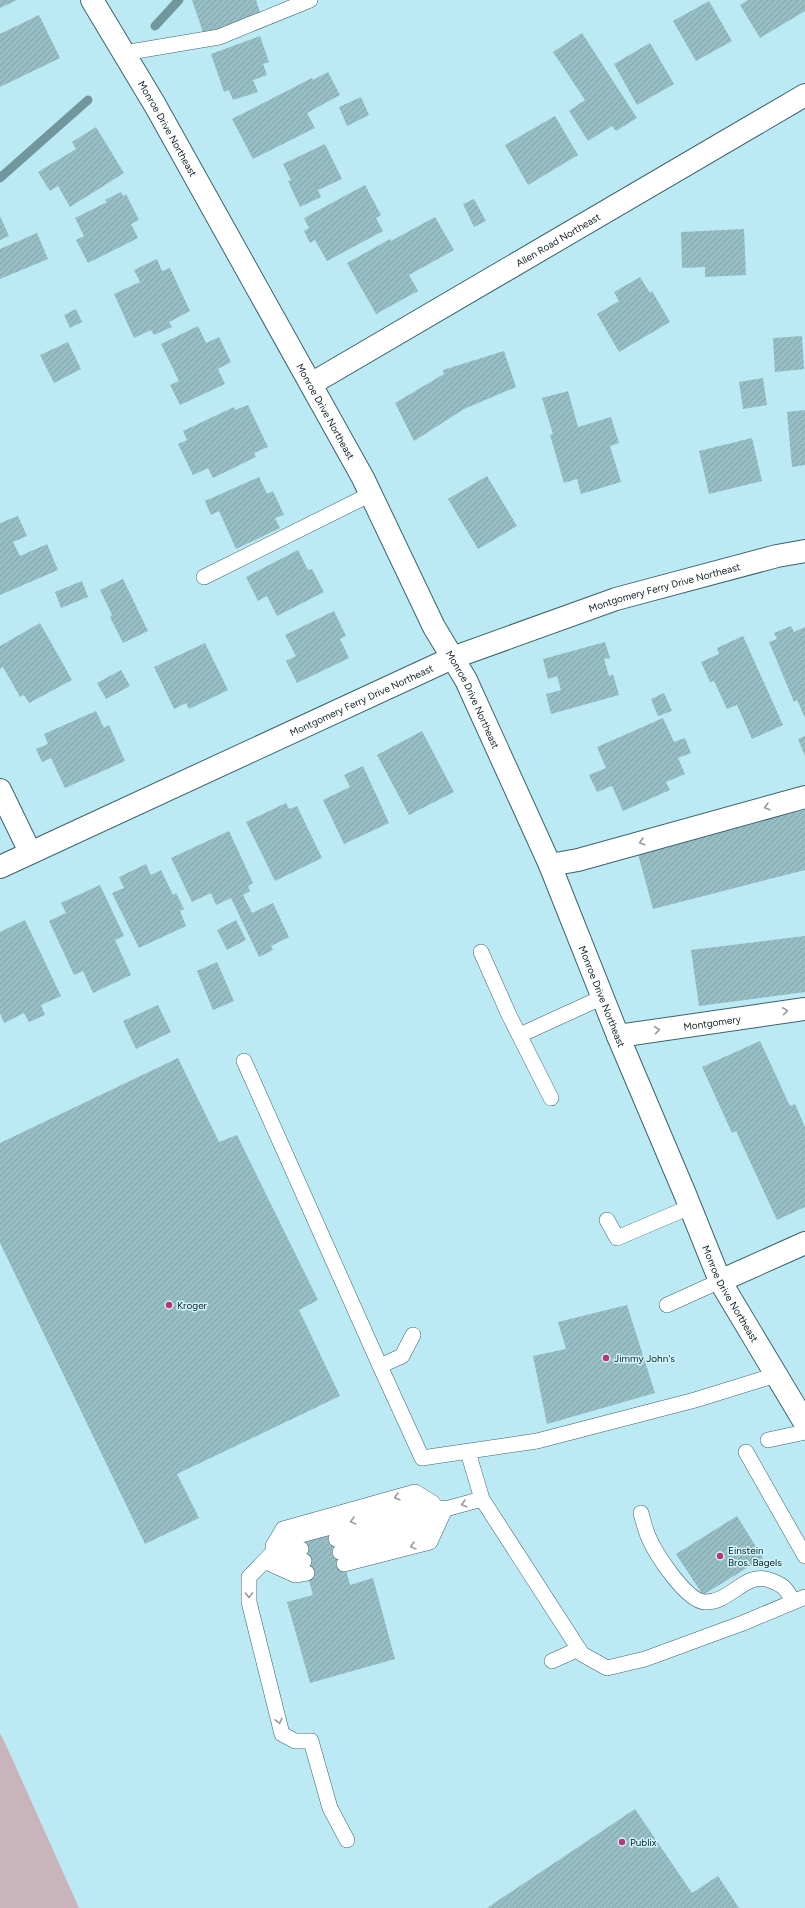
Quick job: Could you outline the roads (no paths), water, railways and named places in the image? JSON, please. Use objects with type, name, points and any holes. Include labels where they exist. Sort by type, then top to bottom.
[{"type":"street","name":"Monroe Drive Northeast","points":[[92,0],[155,105],[311,384],[371,494],[434,627],[466,680],[550,865],[618,1036],[720,1281],[805,1423]]},
{"type":"street","name":"Allen Road Northeast","points":[[311,384],[805,95]]},
{"type":"street","name":"Montgomery Ferry Drive Northeast","points":[[0,867],[452,658],[616,599],[777,556],[805,551]]},
{"type":"street","points":[[0,790],[30,852]]},
{"type":"street","points":[[550,865],[578,860],[805,797]]},
{"type":"street","name":"Montgomery","points":[[618,1036],[805,1009]]},
{"type":"street","points":[[720,1281],[805,1243]]},
{"type":"lane","points":[[124,53],[219,37],[310,0]]},
{"type":"lane","points":[[204,577],[371,494]]},
{"type":"lane","points":[[481,952],[509,1015],[551,1098]]},
{"type":"lane","points":[[520,1035],[603,997]]},
{"type":"lane","points":[[244,1061],[422,1458],[537,1441],[695,1400],[776,1375]]},
{"type":"lane","points":[[607,1220],[617,1238],[690,1206]]},
{"type":"lane","points":[[667,1305],[720,1281]]},
{"type":"lane","points":[[380,1366],[402,1356],[413,1335]]},
{"type":"lane","points":[[768,1440],[805,1432]]},
{"type":"lane","points":[[468,1452],[482,1499],[582,1654],[607,1668],[645,1659],[743,1623],[799,1599],[785,1587],[765,1578],[751,1579],[718,1600],[704,1602],[692,1597],[672,1575],[648,1537],[640,1513]]},
{"type":"lane","points":[[746,1452],[805,1556]]},
{"type":"lane","points":[[445,1509],[430,1542],[340,1552],[445,1509],[482,1499]]},
{"type":"lane","points":[[347,1840],[330,1808],[311,1741],[295,1741],[282,1734],[249,1602],[249,1578],[286,1539],[417,1504],[445,1509]]},
{"type":"lane","points":[[264,1561],[293,1564],[304,1561]]},
{"type":"lane","points":[[552,1661],[579,1649]]},
{"type":"waterway","points":[[155,26],[179,0]]},
{"type":"waterway","points":[[0,178],[88,100]]},
{"type":"place","name":"Kroger","points":[[169,1305]]},
{"type":"place","name":"Jimmy John's","points":[[606,1358]]},
{"type":"place","name":"Einstein Bros. Bagels","points":[[720,1556]]},
{"type":"place","name":"Publix","points":[[622,1842]]}]
